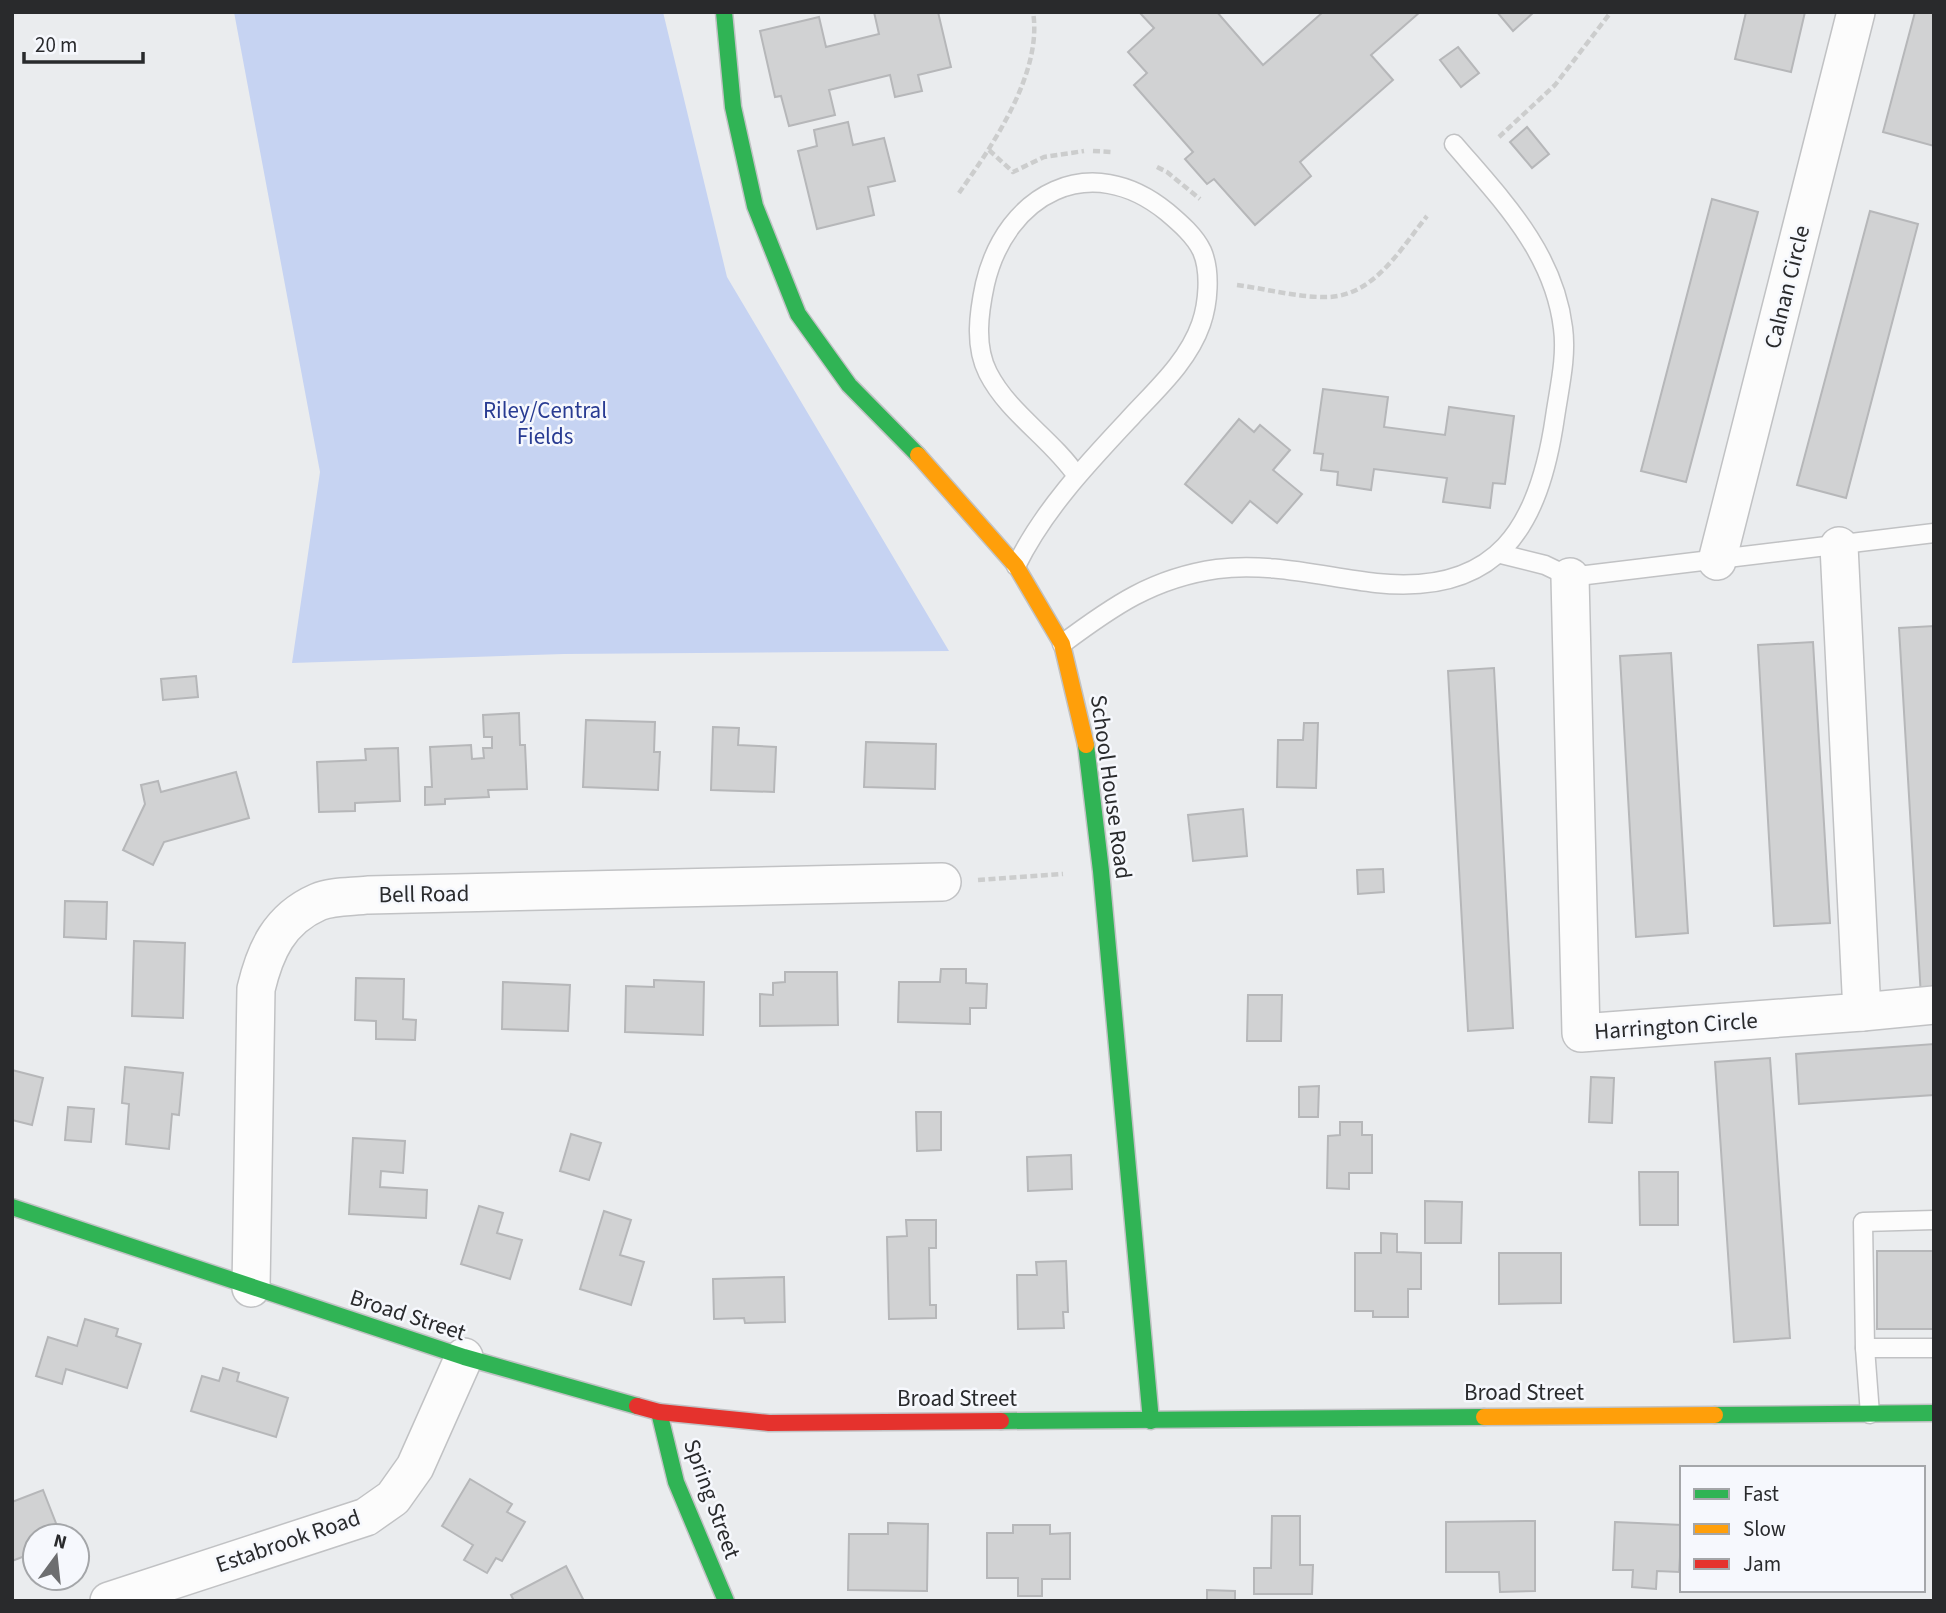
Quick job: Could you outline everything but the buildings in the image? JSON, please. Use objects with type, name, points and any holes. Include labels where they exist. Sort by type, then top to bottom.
[{"type":"main road","name":"School House Road","points":[[724,12],[733,107],[755,206],[798,314],[849,385],[947,485],[1016,566],[1062,644],[1078,702],[1087,752],[1101,871],[1151,1421]]},
{"type":"main road","name":"Broad Street","points":[[12,1207],[464,1357],[659,1412],[769,1423],[1151,1421],[1314,1416],[1934,1413]]},
{"type":"main road","name":"Spring Street","points":[[659,1412],[676,1482],[726,1601]]},
{"type":"street","name":"Calnan Circle","points":[[1717,561],[1856,12]]},
{"type":"street","points":[[1839,546],[1862,1012],[1934,1005]]},
{"type":"street","name":"Harrington Circle","points":[[1570,577],[1581,1033],[1862,1012]]},
{"type":"street","name":"Bell Road","points":[[251,1288],[256,989],[264,955],[281,927],[319,902],[368,895],[942,883]]},
{"type":"street","name":"Estabrook Road","points":[[109,1601],[366,1517],[393,1499],[415,1466],[464,1357]]},
{"type":"lane","points":[[1062,644],[1113,606],[1164,580],[1220,569],[1286,570],[1379,583],[1435,583],[1472,573],[1501,554],[1521,529],[1542,475],[1562,367],[1564,329],[1547,265],[1520,221],[1454,144]]},
{"type":"lane","points":[[1016,566],[1029,538],[1077,476],[1175,369],[1192,346],[1202,322],[1208,286],[1203,252],[1184,226],[1157,204],[1121,186],[1088,182],[1057,187],[1033,202],[1009,227],[989,269],[980,307],[979,338],[986,370],[1003,398],[1063,456],[1077,476]]},
{"type":"lane","points":[[1501,554],[1545,565],[1570,577],[1934,533]]},
{"type":"lane","points":[[1870,1413],[1865,1348],[1863,1222],[1934,1220]]},
{"type":"lane","points":[[1865,1348],[1934,1348]]},
{"type":"path","points":[[959,193],[989,150],[1018,94],[1034,50],[1033,12]]},
{"type":"path","points":[[1499,137],[1555,85],[1611,12]]},
{"type":"path","points":[[989,150],[1013,172],[1044,157],[1072,151],[1116,154]]},
{"type":"path","points":[[1146,163],[1167,172],[1203,201]]},
{"type":"path","points":[[1234,278],[1233,285],[1329,297],[1349,292],[1368,284],[1386,267],[1427,216]]},
{"type":"path","points":[[942,883],[1101,871]]},
{"type":"green space","name":"Riley/Central Fields","points":[[234,12],[663,12],[727,277],[949,651],[564,654],[292,663],[320,472]]},
{"type":"traffic: fast","points":[[724,12],[733,107],[755,206],[798,314],[849,385],[918,455]]},
{"type":"traffic: fast","points":[[1086,745],[1101,871],[1151,1421]]},
{"type":"traffic: fast","points":[[12,1207],[464,1357],[637,1406]]},
{"type":"traffic: fast","points":[[659,1412],[676,1482],[726,1601]]},
{"type":"traffic: fast","points":[[1715,1415],[1934,1413]]},
{"type":"traffic: fast","points":[[1001,1421],[1484,1417]]},
{"type":"traffic: slow","points":[[918,455],[1016,566],[1062,644],[1086,745]]},
{"type":"traffic: slow","points":[[1484,1417],[1715,1415]]},
{"type":"traffic: jam","points":[[637,1406],[659,1412],[769,1423],[1001,1421]]}]
